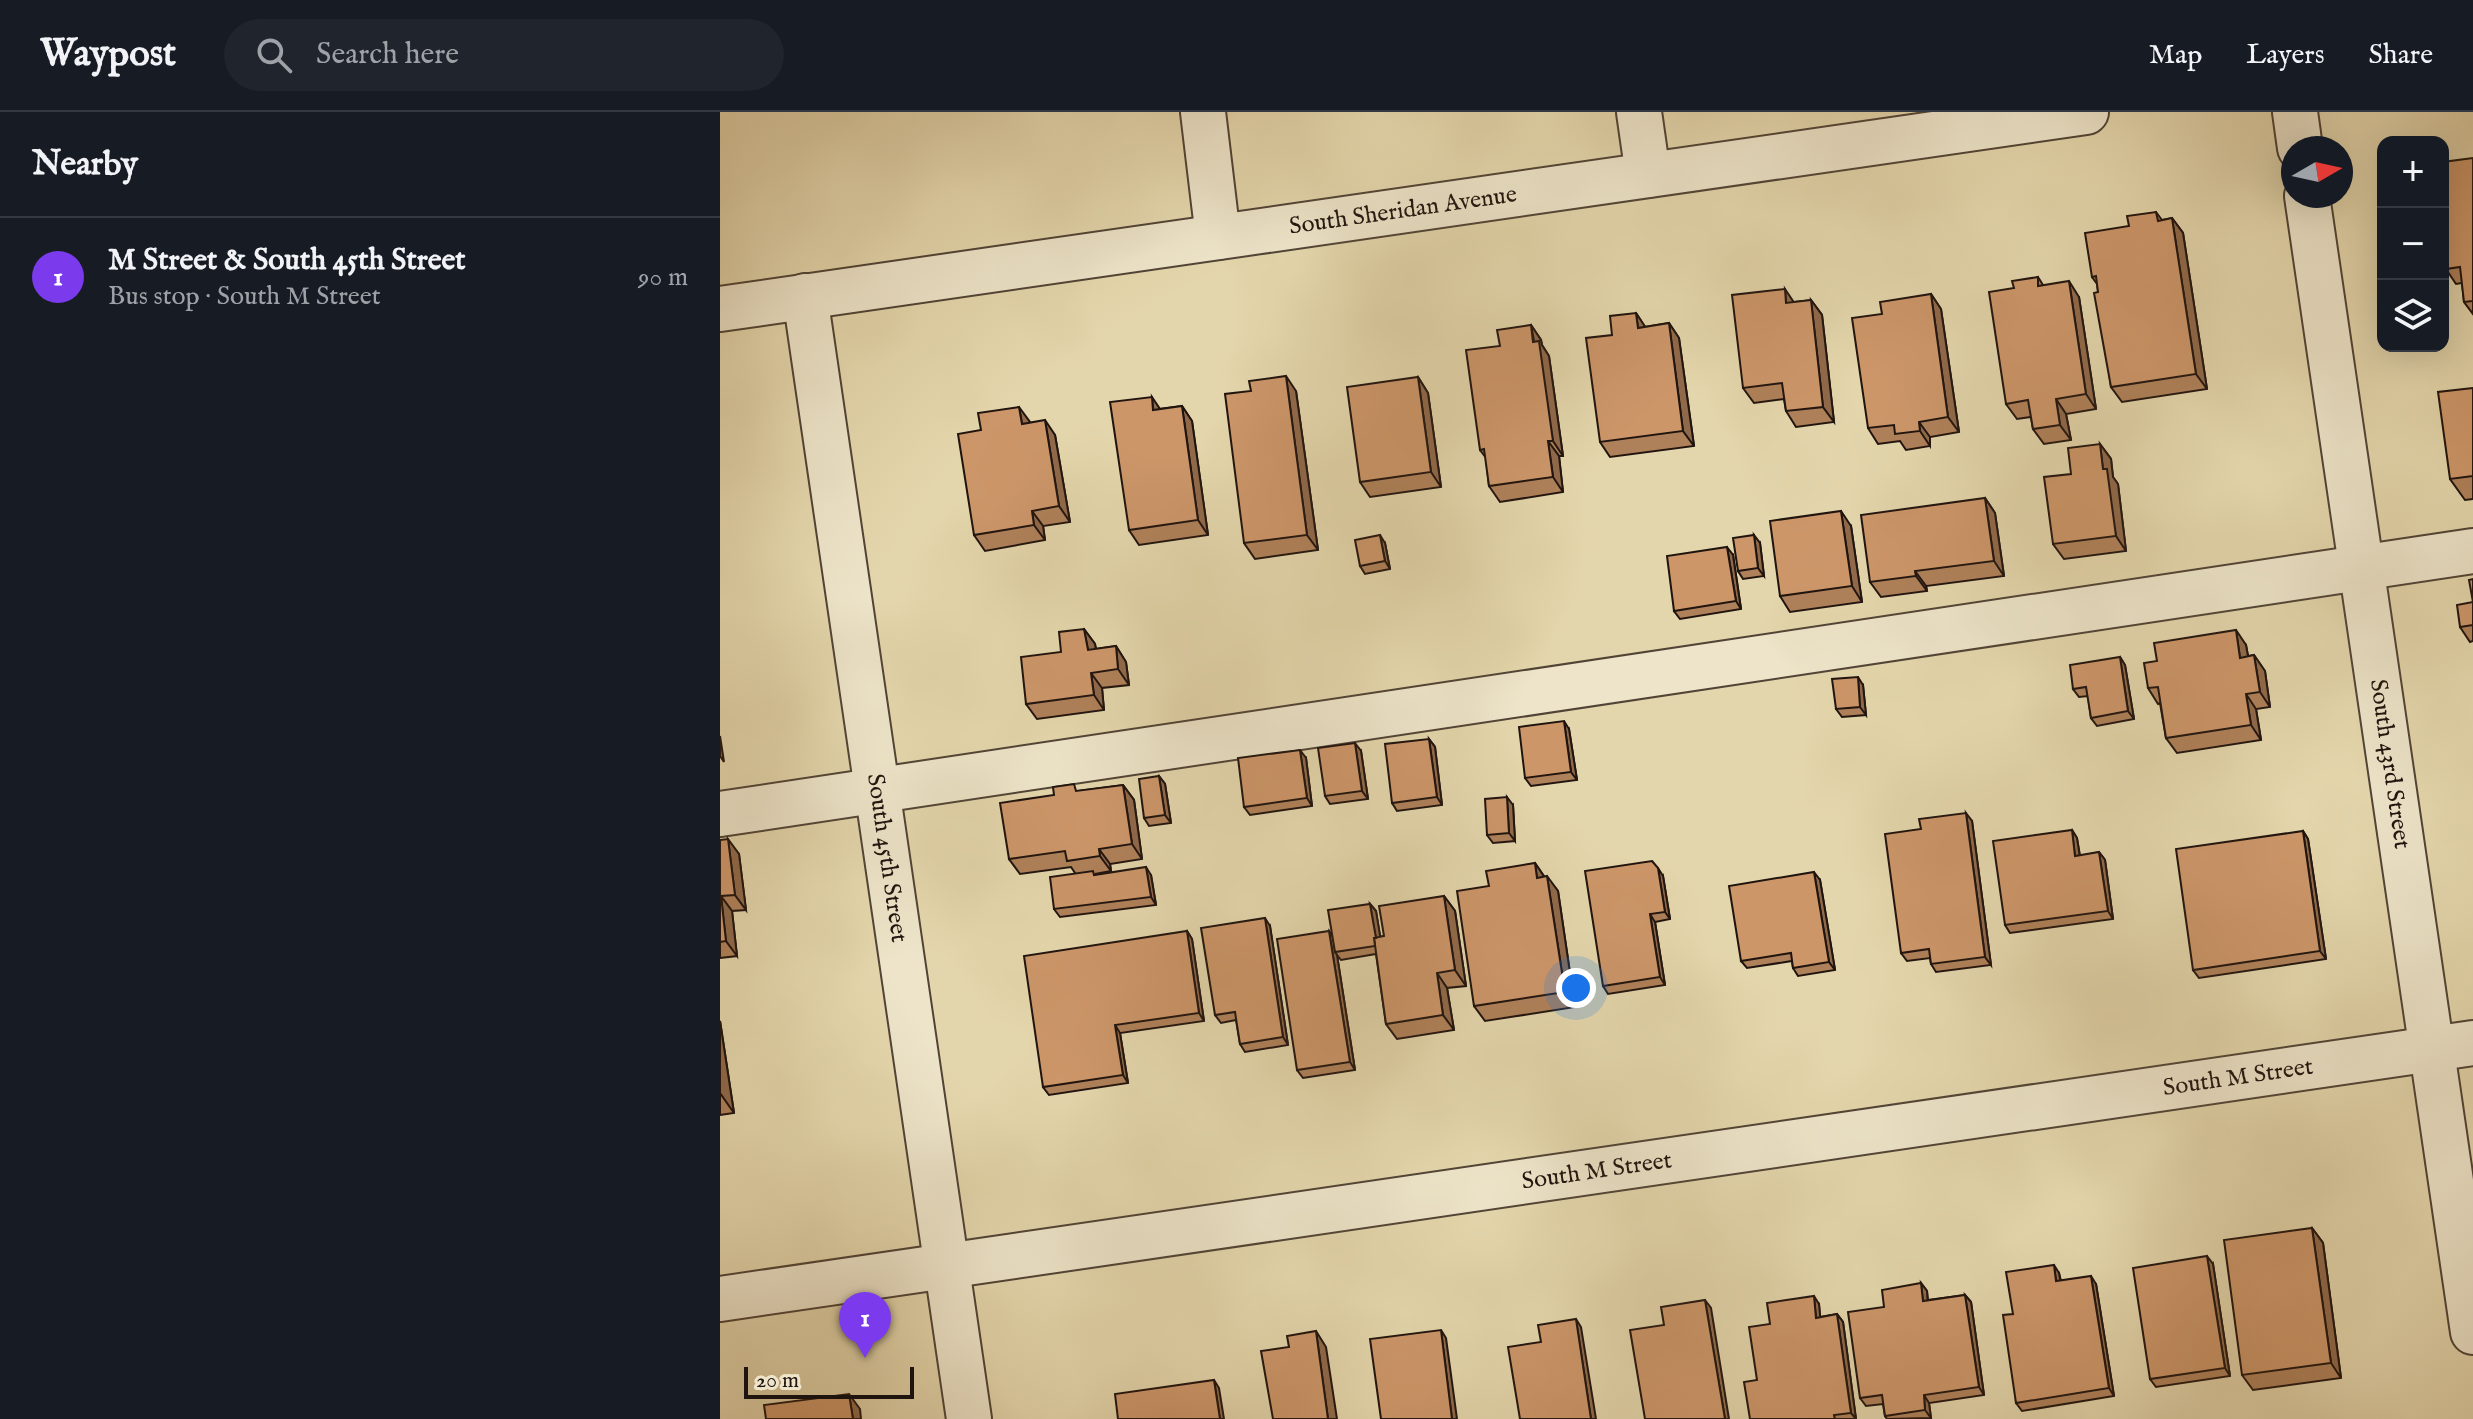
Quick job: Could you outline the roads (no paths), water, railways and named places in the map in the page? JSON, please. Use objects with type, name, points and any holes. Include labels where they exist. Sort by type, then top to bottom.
[{"type":"street","points":[[1203,112],[1218,237]]},
{"type":"street","points":[[1639,112],[1648,175]]},
{"type":"street","points":[[2295,112],[2298,136]]},
{"type":"street","name":"South Sheridan Avenue","points":[[720,309],[2063,114]]},
{"type":"street","name":"South 43rd Street","points":[[2309,208],[2361,567],[2452,1046],[2473,1332]]},
{"type":"street","name":"South 45th Street","points":[[805,296],[969,1419]]},
{"type":"street","points":[[720,814],[2473,551]]},
{"type":"street","name":"South M Street","points":[[720,1299],[2452,1046]]},
{"type":"place","name":"M Street & South 45th Street","points":[[865,1358]]}]
